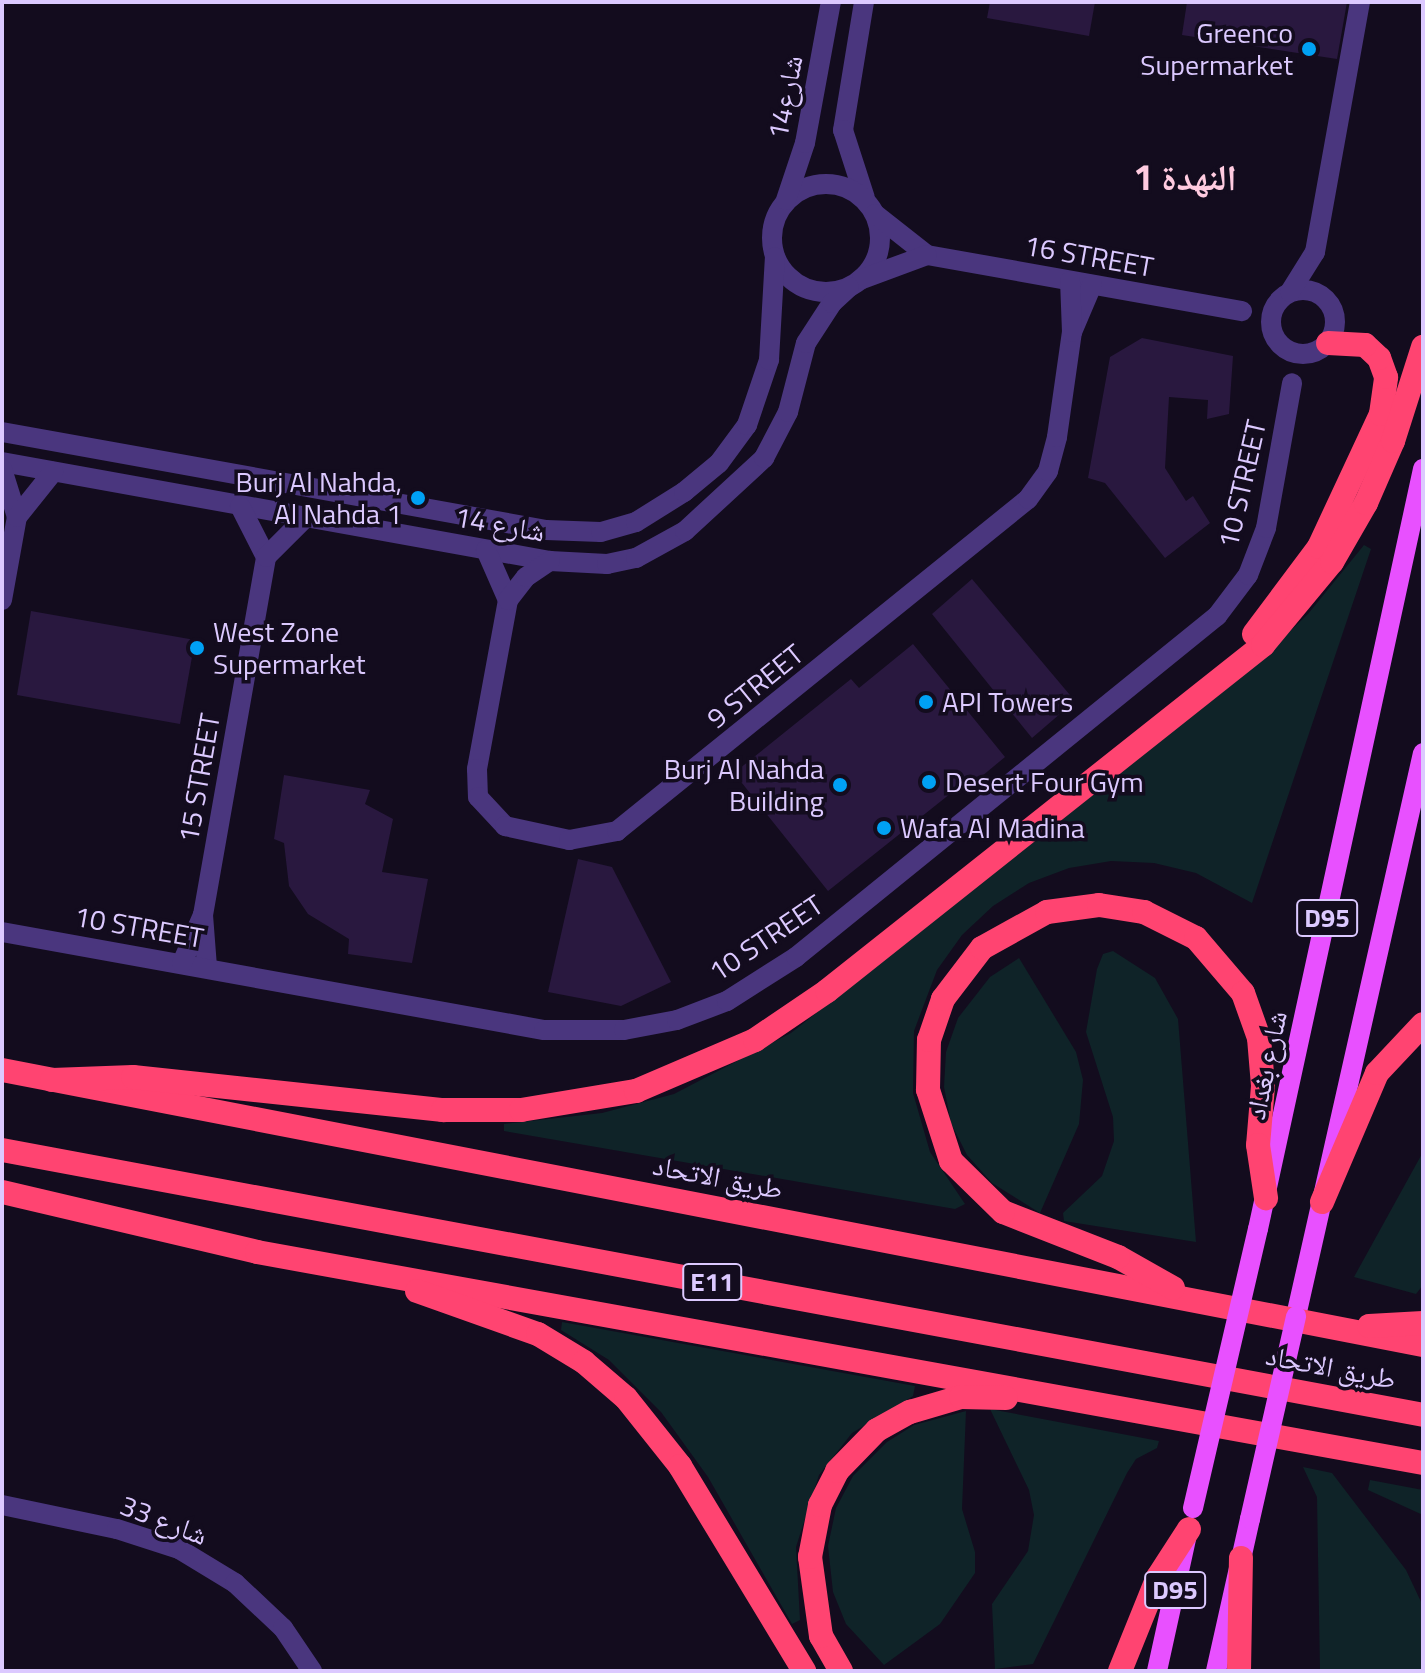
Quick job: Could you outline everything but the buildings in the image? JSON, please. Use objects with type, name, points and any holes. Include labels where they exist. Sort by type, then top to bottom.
[{"type":"highway","points":[[1180,713],[1249,640],[1319,547],[1374,435],[1386,395],[1379,358],[1365,345],[1321,348]]},
{"type":"highway","points":[[52,1080],[161,1079],[482,1111],[560,1106],[636,1091],[717,1060],[792,1017],[1263,645],[1332,562],[1381,472],[1423,347]]},
{"type":"highway","points":[[1185,1296],[1118,1257],[1003,1212],[951,1161],[928,1090],[929,1040],[943,999],[967,963],[1022,922],[1072,907],[1144,912],[1196,938],[1230,972],[1259,1038],[1263,1086],[1258,1145],[1266,1198]]},
{"type":"highway","points":[[1322,1202],[1377,1073],[1423,1024]]},
{"type":"highway","name":"طريق الاتحاد","points":[[2,1070],[1185,1296],[1423,1345]]},
{"type":"highway","name":"طريق الاتحاد","points":[[2,1150],[1423,1415]]},
{"type":"highway","points":[[2,1192],[358,1271],[1423,1463]]},
{"type":"highway","points":[[358,1271],[514,1322],[561,1347],[604,1379],[645,1420],[680,1466],[804,1671]]},
{"type":"highway","points":[[1339,1330],[1423,1323]]},
{"type":"highway","points":[[841,1671],[821,1636],[810,1557],[828,1487],[862,1442],[910,1412],[961,1397],[1105,1408]]},
{"type":"highway","points":[[1373,1454],[1423,1473]]},
{"type":"highway","points":[[1120,1671],[1158,1577],[1191,1518]]},
{"type":"highway","points":[[1239,1671],[1241,1558]]},
{"type":"main road","name":"شارع بغداد","points":[[1157,1671],[1266,1198],[1423,469]]},
{"type":"main road","name":"D95","points":[[1216,1671],[1423,753]]},
{"type":"street","name":"شارع14","points":[[786,200],[805,143],[831,2]]},
{"type":"street","points":[[855,283],[877,256],[871,208],[843,130],[864,2]]},
{"type":"street","points":[[1292,383],[1271,316],[1315,252],[1360,2]]},
{"type":"street","points":[[811,185],[841,185],[871,208],[927,255],[855,283],[820,292],[792,281],[775,257],[772,227],[786,200],[811,185]]},
{"type":"street","points":[[1292,383],[1321,348],[1335,318],[1315,252]]},
{"type":"street","name":"16 STREET","points":[[927,255],[1242,311]]},
{"type":"street","name":"شارع 14","points":[[2,432],[546,530],[582,534],[619,528],[653,514],[702,478],[747,425],[769,360],[775,257]]},
{"type":"street","points":[[1070,281],[1072,332]]},
{"type":"street","name":"شارع 14","points":[[2,462],[550,561],[607,564],[636,558],[665,544],[723,501],[764,458],[778,436],[806,343],[825,312],[855,283]]},
{"type":"street","points":[[1072,332],[1092,285]]},
{"type":"street","points":[[1242,311],[1306,289],[1328,301]]},
{"type":"street","points":[[1242,311],[1297,354],[1321,348]]},
{"type":"street","name":"9 STREET","points":[[508,600],[475,781],[483,807],[505,826],[569,840],[617,831],[1028,499],[1054,454],[1072,332]]},
{"type":"street","name":"10 STREET","points":[[2,932],[571,1032],[624,1030],[677,1020],[751,988],[796,957],[1217,616],[1248,575],[1263,540],[1292,383]]},
{"type":"street","points":[[2,469],[17,517],[2,600]]},
{"type":"street","points":[[17,517],[53,472]]},
{"type":"street","points":[[240,506],[266,557],[305,518]]},
{"type":"street","points":[[486,550],[508,600],[526,577],[550,561]]},
{"type":"street","name":"15 STREET","points":[[203,915],[266,557]]},
{"type":"street","points":[[203,915],[207,967]]},
{"type":"street","points":[[182,963],[203,915]]},
{"type":"street","name":"شارع 33","points":[[2,1505],[117,1529],[179,1549],[235,1583],[283,1628],[312,1671]]},
{"type":"green space","points":[[1364,545],[1371,549],[1252,903],[1196,873],[1154,863],[1111,861],[1069,868],[1029,883],[993,906],[962,935],[937,970],[914,1031],[913,1093],[930,1152],[965,1204],[955,1209],[504,1131],[504,1124],[602,1113],[674,1094],[791,1033],[1244,675],[1308,614]]},
{"type":"green space","points":[[1113,951],[1155,978],[1178,1019],[1196,1242],[1064,1221],[1063,1213],[1102,1176],[1114,1141],[1113,1117],[1086,1032],[1097,969],[1103,954]]},
{"type":"green space","points":[[1019,958],[1076,1052],[1083,1080],[1079,1124],[1040,1213],[992,1183],[967,1155],[951,1123],[944,1087],[946,1052],[958,1018],[990,977]]},
{"type":"green space","points":[[1423,1152],[1423,1285],[1416,1294],[1354,1277]]},
{"type":"green space","points":[[562,1322],[915,1386],[913,1396],[852,1433],[819,1475],[796,1547],[800,1620],[792,1624],[708,1477],[661,1412],[609,1360],[561,1330]]},
{"type":"green space","points":[[990,1409],[1159,1441],[1157,1448],[1136,1459],[1127,1473],[1033,1664],[995,1669],[992,1604],[1028,1551],[1034,1515],[1029,1490]]},
{"type":"green space","points":[[966,1411],[962,1509],[975,1552],[975,1573],[940,1624],[884,1665],[846,1624],[833,1592],[828,1546],[836,1508],[853,1476],[887,1442],[914,1425]]},
{"type":"green space","points":[[1303,1467],[1332,1473],[1406,1570],[1423,1606],[1423,1671],[1320,1671],[1317,1497]]},
{"type":"green space","points":[[1370,1480],[1423,1490],[1423,1515],[1368,1490]]},
{"type":"place","name":"Greenco Supermarket","points":[[1309,49]]},
{"type":"place","name":"Burj Al Nahda, Al Nahda 1","points":[[418,498]]},
{"type":"place","name":"West Zone Supermarket","points":[[197,648]]},
{"type":"place","name":"API Towers","points":[[926,702]]},
{"type":"place","name":"Desert Four Gym","points":[[929,782]]},
{"type":"place","name":"Burj Al Nahda Building","points":[[840,785]]},
{"type":"place","name":"Wafa Al Madina","points":[[884,828]]},
{"type":"district","name":"النهدة 1","points":[[1185,177]]}]
